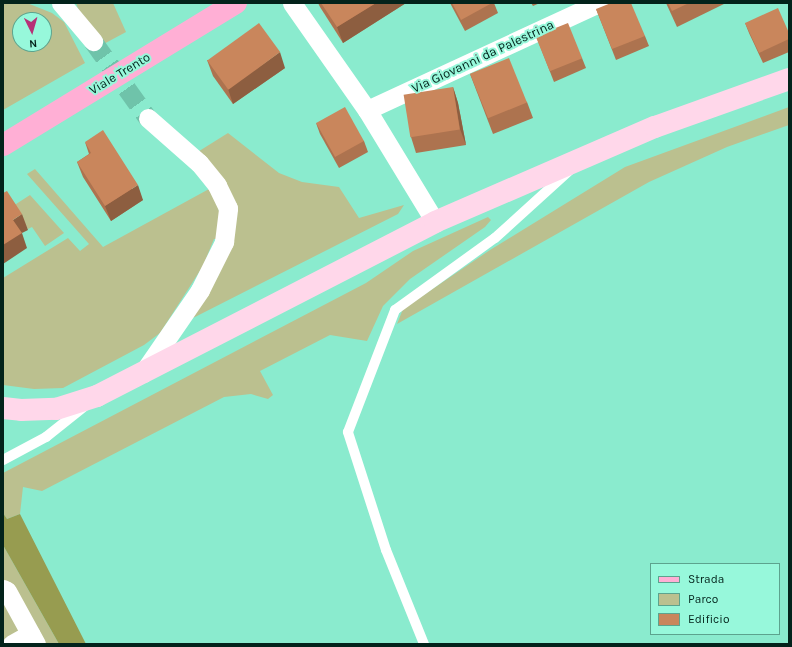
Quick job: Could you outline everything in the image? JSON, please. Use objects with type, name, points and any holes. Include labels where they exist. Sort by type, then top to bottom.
[{"type":"main road","name":"Viale Trento","points":[[3,145],[236,3]]},
{"type":"street","points":[[61,3],[93,41]]},
{"type":"street","points":[[292,3],[367,110],[435,222]]},
{"type":"street","name":"Via Giovanni da Palestrina","points":[[367,110],[599,3]]},
{"type":"street","points":[[3,408],[21,410],[56,409],[97,396],[435,222],[655,127],[789,79]]},
{"type":"street","points":[[143,373],[203,283],[224,242],[228,208],[217,185],[199,163],[148,118]]},
{"type":"street","points":[[3,589],[7,592],[33,639],[12,644]]},
{"type":"lane","points":[[424,644],[386,550],[348,432],[395,310],[494,238],[586,157]]},
{"type":"lane","points":[[3,460],[46,437],[97,396]]},
{"type":"green space","points":[[3,3],[27,3],[50,12],[12,12],[12,52],[52,52],[52,13],[64,22],[85,63],[3,110]]},
{"type":"green space","points":[[76,3],[113,3],[126,32],[100,46],[85,28]]},
{"type":"green space","points":[[789,107],[789,125],[727,147],[649,182],[397,324],[403,309],[490,250],[625,167]]},
{"type":"green space","points":[[228,133],[279,173],[302,182],[339,187],[359,218],[404,205],[398,214],[193,318],[218,276],[232,243],[236,208],[196,153]]},
{"type":"green space","points":[[35,169],[103,247],[209,189],[218,205],[220,218],[217,239],[214,239],[203,266],[160,333],[144,345],[63,388],[34,389],[3,385],[3,278],[68,238],[80,251],[89,244],[27,174]]},
{"type":"green space","points":[[30,195],[64,233],[45,246],[32,227],[28,229],[13,206]]},
{"type":"green space","points":[[488,217],[491,220],[485,227],[410,279],[383,306],[367,341],[330,335],[260,371],[273,395],[268,399],[251,394],[224,397],[42,491],[23,487],[20,514],[7,519],[3,513],[3,473],[366,283],[413,251]]},
{"type":"green space","points":[[3,513],[7,519],[20,514],[86,644],[59,644],[3,545]]},
{"type":"green space","points":[[3,545],[59,644],[3,644]]},
{"type":"building","points":[[321,3],[376,3],[337,27]]},
{"type":"building","points":[[452,3],[492,3],[461,20]]},
{"type":"building","points":[[611,3],[631,3],[645,36],[612,49],[596,9]]},
{"type":"building","points":[[668,3],[689,3],[672,11]]},
{"type":"building","points":[[778,8],[789,33],[789,39],[759,53],[745,23]]},
{"type":"building","points":[[259,23],[280,52],[228,90],[207,61]]},
{"type":"building","points":[[568,23],[582,58],[550,71],[536,36]]},
{"type":"building","points":[[509,58],[527,103],[488,118],[470,74]]},
{"type":"building","points":[[453,87],[460,129],[410,137],[404,95]]},
{"type":"building","points":[[345,107],[364,141],[335,157],[316,123]]},
{"type":"building","points":[[103,130],[138,185],[105,206],[77,162],[91,153],[85,142]]},
{"type":"building","points":[[7,191],[22,214],[13,220],[22,233],[3,245],[3,193]]},
{"type":"tunnel","points":[[93,41],[148,118]]}]
